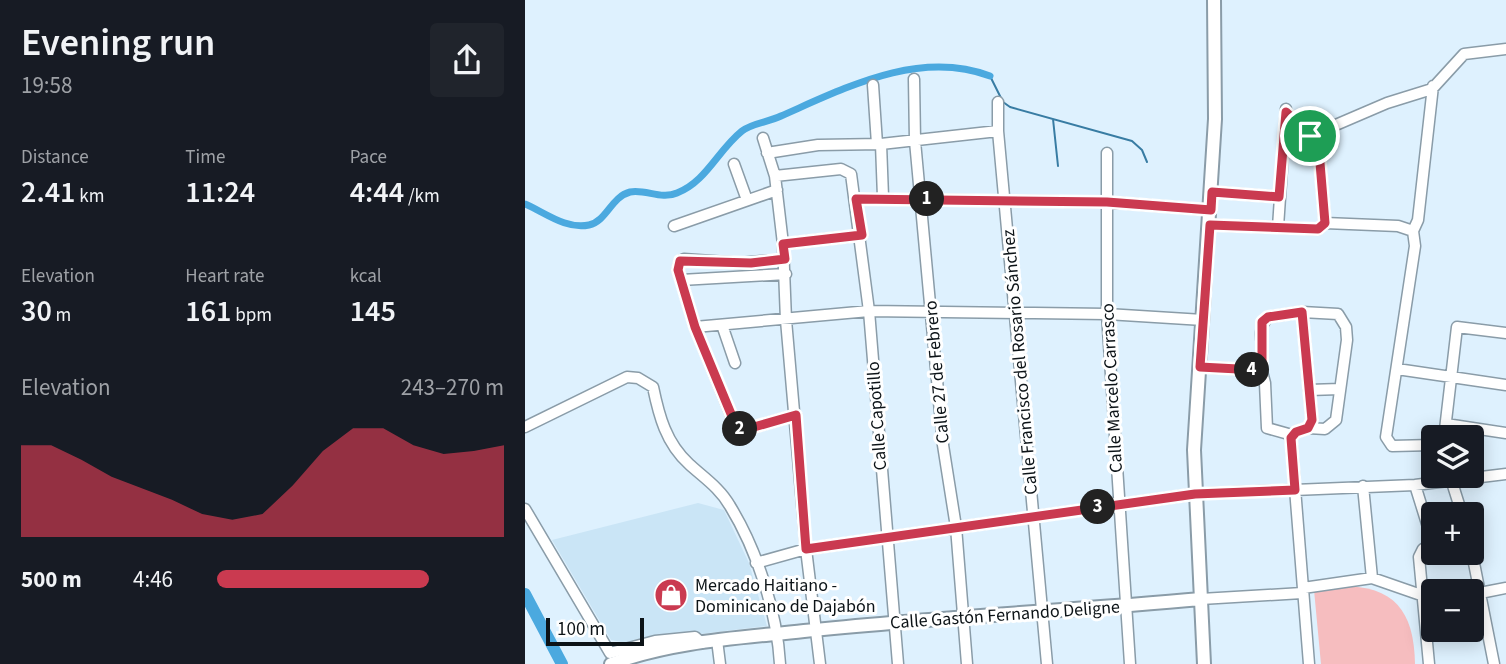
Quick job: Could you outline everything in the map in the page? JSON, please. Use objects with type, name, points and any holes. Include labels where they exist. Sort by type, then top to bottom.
[{"type":"main road","points":[[1204,664],[1195,494],[1200,367],[1212,192],[1216,76],[1213,0]]},
{"type":"main road","name":"Calle Gastón Fernando Deligne","points":[[611,664],[717,640],[1201,599]]},
{"type":"street","points":[[1310,136],[1433,86],[1464,54],[1506,48]]},
{"type":"street","name":"Calle 27 de Febrero","points":[[914,79],[915,141],[943,445],[956,527],[967,664]]},
{"type":"street","points":[[873,85],[883,197]]},
{"type":"street","points":[[1421,445],[1392,446],[1386,440],[1415,246],[1413,231],[1418,220],[1430,137],[1433,86]]},
{"type":"street","name":"Calle Francisco del Rosario Sánchez","points":[[998,102],[998,131],[1047,664]]},
{"type":"street","points":[[1278,227],[1286,110],[1310,136],[1320,163],[1325,223]]},
{"type":"street","points":[[767,153],[818,145],[879,144],[998,131]]},
{"type":"street","points":[[763,138],[775,176],[785,259],[786,320],[806,549],[820,664]]},
{"type":"street","name":"Calle Marcelo Carrasco","points":[[1107,153],[1107,314],[1130,664]]},
{"type":"street","points":[[734,164],[747,200]]},
{"type":"street","name":"Calle Capotillo","points":[[775,176],[848,170],[856,199],[869,311],[898,664]]},
{"type":"street","points":[[674,226],[777,190]]},
{"type":"street","points":[[1212,192],[1279,197]]},
{"type":"street","points":[[856,199],[883,197],[1107,202],[1211,210]]},
{"type":"street","points":[[1210,225],[1318,229],[1325,223],[1398,226],[1413,231]]},
{"type":"street","points":[[783,244],[862,235]]},
{"type":"street","points":[[785,259],[740,263],[684,260],[678,265],[695,327],[736,426],[747,429],[796,415]]},
{"type":"street","points":[[681,280],[786,274]]},
{"type":"street","points":[[695,327],[869,311],[1107,314],[1203,320]]},
{"type":"street","points":[[1302,312],[1312,420],[1308,428]]},
{"type":"street","points":[[1302,312],[1338,314],[1343,318],[1347,340],[1336,419],[1331,426],[1308,428],[1292,435],[1267,428],[1265,383],[1261,368],[1262,322],[1268,317],[1302,312]]},
{"type":"street","points":[[722,324],[735,363]]},
{"type":"street","points":[[1506,333],[1457,327],[1446,424],[1506,433]]},
{"type":"street","points":[[1200,367],[1254,370],[1261,368]]},
{"type":"street","points":[[1397,369],[1506,385]]},
{"type":"street","points":[[525,427],[627,376],[638,378],[653,387],[665,430],[673,446],[730,505],[756,563],[779,634],[781,664]]},
{"type":"street","points":[[1309,390],[1340,389]]},
{"type":"street","points":[[1292,435],[1309,664]]},
{"type":"street","points":[[1484,477],[1506,477]]},
{"type":"street","points":[[756,563],[806,549],[1195,494],[1421,484]]},
{"type":"street","points":[[1415,485],[1421,504]]},
{"type":"street","points":[[1363,486],[1372,578],[1421,595],[1421,551]]},
{"type":"street","points":[[525,509],[610,653],[655,641],[695,637],[702,643]]},
{"type":"street","name":"Calle Gastón Fernando Deligne","points":[[1201,599],[1303,591],[1372,578]]},
{"type":"street","points":[[1484,592],[1506,588]]},
{"type":"street","points":[[1484,612],[1495,664]]},
{"type":"street","points":[[717,640],[719,664]]},
{"type":"street","points":[[1426,642],[1429,664]]},
{"type":"shaded area","name":"Mercado Haitiano - Dominicano de Dajabón","points":[[698,503],[724,510],[749,563],[767,626],[626,643],[611,640],[552,540]]},
{"type":"shaded area","points":[[1338,586],[1373,590],[1397,604],[1410,628],[1415,664],[1321,664],[1314,590]]},
{"type":"waterway","points":[[525,204],[564,223],[589,225],[600,219],[618,199],[630,192],[671,195],[687,188],[704,174],[746,128],[857,84],[910,69],[936,67],[963,69],[990,76]]},
{"type":"waterway","points":[[990,76],[1003,102],[1010,107],[1132,141],[1142,150],[1147,162]]},
{"type":"waterway","points":[[1053,119],[1058,166]]},
{"type":"waterway","points":[[525,594],[562,664]]},
{"type":"place","name":"Mercado Haitiano - Dominicano de Dajabón","points":[[671,595]]},
{"type":"route","points":[[1286,112],[1310,136],[1320,163],[1325,223],[1318,229],[1210,225],[1200,367],[1254,370],[1261,368],[1262,322],[1277,314],[1302,312],[1312,420],[1308,428],[1292,434],[1291,438],[1295,490],[1195,494],[806,549],[796,415],[747,429],[736,426],[695,327],[678,270],[680,261],[751,263],[785,259],[783,244],[862,235],[856,199],[883,197],[1107,202],[1211,210],[1212,192],[1279,197],[1286,112]]}]
